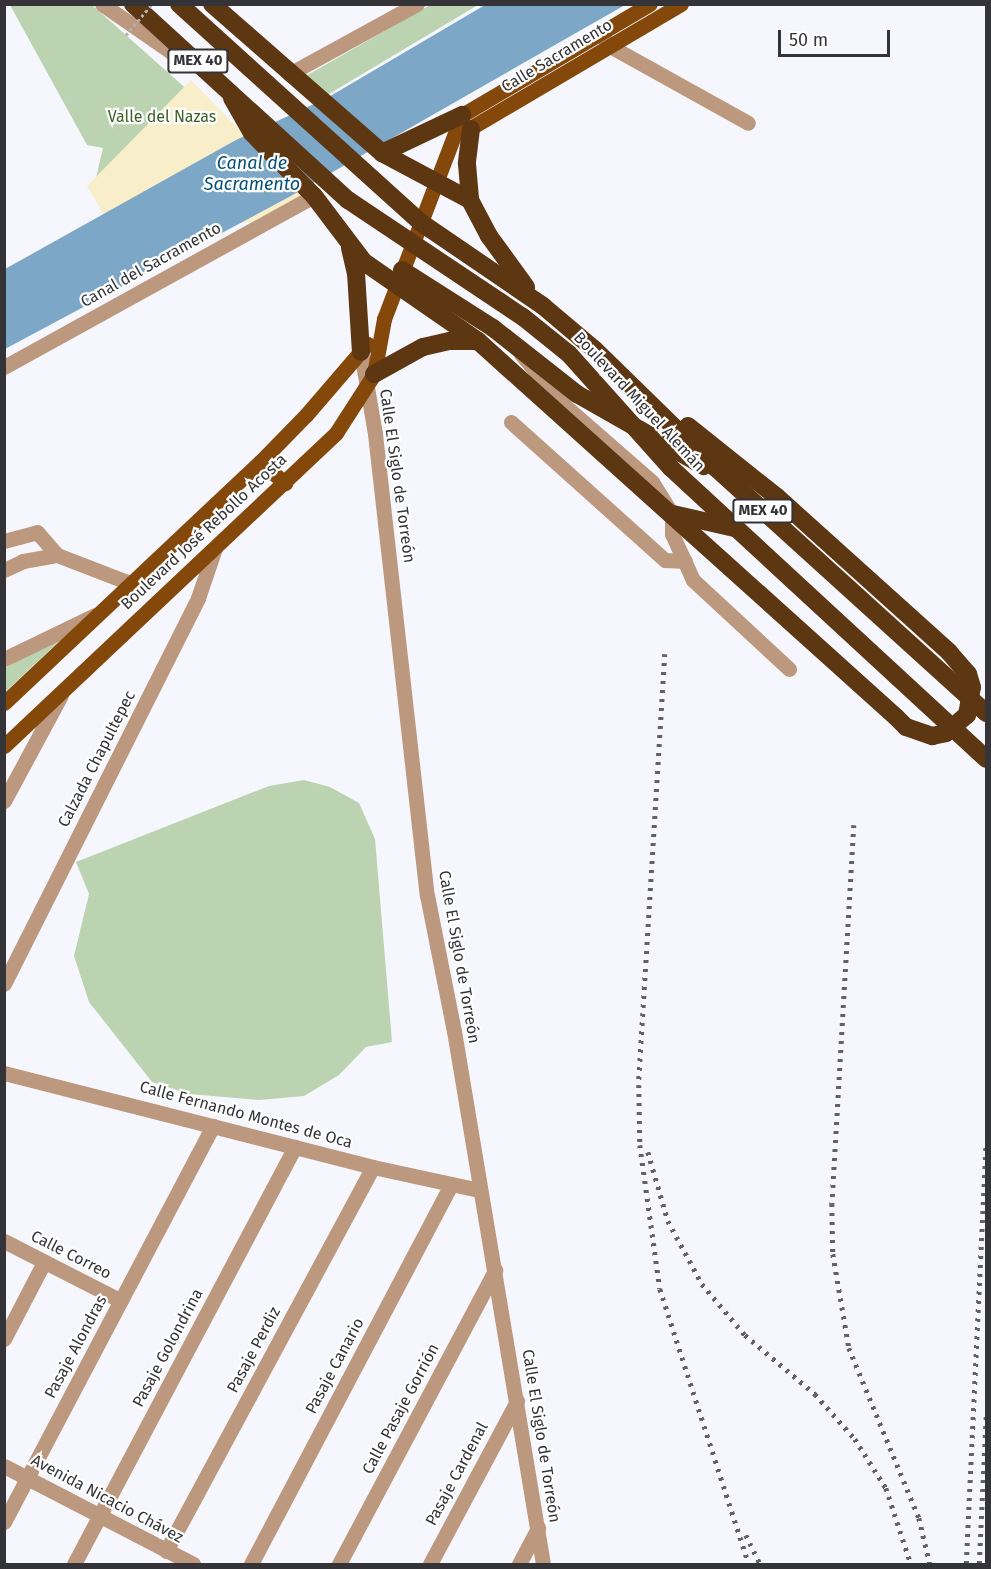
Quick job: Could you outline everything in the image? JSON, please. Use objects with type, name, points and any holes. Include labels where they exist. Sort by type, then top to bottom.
[{"type":"highway","name":"Boulevard Miguel Alemán","points":[[133,4],[228,89],[256,126],[302,169],[549,337],[587,373],[671,468],[987,759]]},
{"type":"highway","name":"Boulevard Miguel Alemán","points":[[178,4],[420,222],[543,306],[641,393],[742,491],[987,713]]},
{"type":"highway","points":[[212,4],[356,133],[382,153],[470,200]]},
{"type":"highway","points":[[382,153],[466,122],[470,200],[501,254],[543,306]]},
{"type":"highway","points":[[302,169],[314,196],[364,262],[400,277],[513,342],[577,394],[625,418],[742,491]]},
{"type":"highway","points":[[349,243],[356,273],[361,352]]},
{"type":"highway","points":[[400,277],[478,341],[906,727],[932,736],[952,729],[967,715],[972,687],[968,674],[949,652],[777,497],[641,393]]},
{"type":"highway","points":[[370,382],[423,347],[450,340],[478,341]]},
{"type":"highway","points":[[672,514],[738,529]]},
{"type":"main road","name":"Calle Sacramento","points":[[466,122],[604,39],[650,4]]},
{"type":"main road","name":"Calle Sacramento","points":[[604,39],[681,4]]},
{"type":"main road","points":[[420,222],[452,139],[466,122]]},
{"type":"main road","name":"Boulevard José Rebollo Acosta","points":[[4,746],[336,433],[370,382],[384,319],[420,222]]},
{"type":"main road","name":"Boulevard José Rebollo Acosta","points":[[4,703],[260,462],[361,352],[384,319]]},
{"type":"main road","points":[[260,462],[285,483]]},
{"type":"street","points":[[102,4],[171,52],[204,67]]},
{"type":"street","points":[[290,75],[417,4]]},
{"type":"street","points":[[604,39],[748,123]]},
{"type":"street","name":"Canal del Sacramento","points":[[4,367],[314,196]]},
{"type":"street","points":[[513,342],[550,391],[652,482],[672,514],[672,534],[693,580],[789,669]]},
{"type":"street","name":"Calle El Siglo de Torreón","points":[[361,352],[370,382],[427,895],[454,1031],[543,1564]]},
{"type":"street","points":[[511,422],[665,560],[685,561]]},
{"type":"street","points":[[4,541],[36,532],[57,555],[130,583]]},
{"type":"street","name":"Calzada Chapultepec","points":[[4,984],[198,598],[215,548]]},
{"type":"street","points":[[4,570],[23,561],[57,555]]},
{"type":"street","points":[[4,659],[95,615]]},
{"type":"street","points":[[4,801],[63,690]]},
{"type":"street","name":"Calle Fernando Montes de Oca","points":[[4,1073],[295,1148],[479,1190]]},
{"type":"street","name":"Pasaje Alondras","points":[[4,1522],[213,1126]]},
{"type":"street","name":"Pasaje Golondrina","points":[[74,1564],[295,1148]]},
{"type":"street","name":"Pasaje Perdiz","points":[[166,1551],[373,1167]]},
{"type":"street","name":"Pasaje Canario","points":[[251,1564],[451,1184]]},
{"type":"street","name":"Calle Correo","points":[[4,1241],[121,1301]]},
{"type":"street","points":[[4,1338],[44,1262]]},
{"type":"street","name":"Calle Pasaje Gorrión","points":[[339,1564],[495,1270]]},
{"type":"street","name":"Pasaje Cardenal","points":[[430,1564],[517,1401]]},
{"type":"street","name":"Avenida Nicacio Chávez","points":[[4,1466],[193,1564]]},
{"type":"street","points":[[519,1564],[538,1528]]},
{"type":"path","points":[[126,35],[152,4]]},
{"type":"green space","name":"Valle del Nazas","points":[[10,5],[92,5],[226,124],[95,182],[103,148],[87,145]]},
{"type":"green space","points":[[430,5],[478,5],[324,97],[304,77]]},
{"type":"green space","points":[[68,633],[5,692],[5,668]]},
{"type":"green space","points":[[304,780],[330,787],[359,803],[375,839],[392,1042],[366,1047],[339,1075],[304,1096],[259,1100],[189,1094],[152,1082],[89,1002],[74,956],[89,894],[76,862],[269,786]]},
{"type":"sand","points":[[191,80],[303,195],[253,222],[113,230],[87,186]]},
{"type":"water","name":"Canal de Sacramento","points":[[485,5],[625,5],[289,197],[5,349],[5,269],[236,140],[327,98]]},
{"type":"railway","points":[[665,654],[639,1085],[640,1145],[660,1289],[749,1564]]},
{"type":"railway","points":[[854,825],[832,1204],[833,1254],[849,1348],[919,1518],[930,1564]]},
{"type":"railway","points":[[966,1564],[986,1145]]},
{"type":"railway","points":[[648,1152],[668,1221],[702,1284],[745,1335],[815,1394],[855,1439],[886,1488],[911,1564]]},
{"type":"railway","points":[[979,1564],[986,1415]]},
{"type":"railway","points":[[746,1535],[760,1564]]}]
